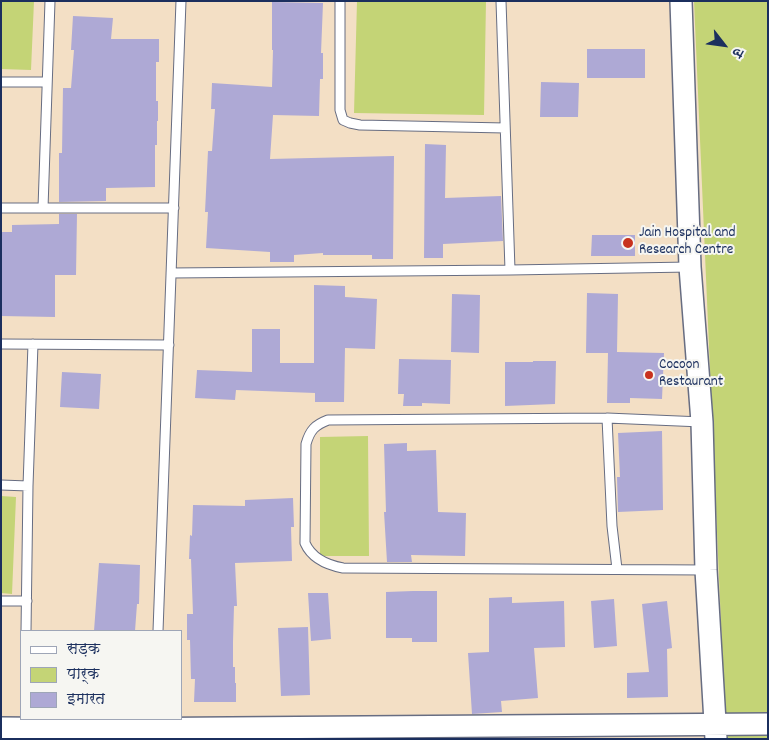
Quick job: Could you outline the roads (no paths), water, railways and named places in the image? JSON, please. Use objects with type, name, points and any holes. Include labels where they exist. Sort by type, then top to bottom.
[{"type":"street","points":[[681,1],[690,266],[702,422],[706,570],[716,732]]},
{"type":"street","points":[[1,728],[25,723],[97,734],[155,724],[293,733],[558,729],[716,732],[768,724]]},
{"type":"lane","points":[[43,208],[50,1]]},
{"type":"lane","points":[[158,630],[181,1]]},
{"type":"lane","points":[[340,1],[340,110],[343,120],[360,125],[505,128]]},
{"type":"lane","points":[[501,1],[510,270]]},
{"type":"lane","points":[[1,82],[47,82]]},
{"type":"lane","points":[[1,208],[174,208]]},
{"type":"lane","points":[[171,273],[510,270],[690,266]]},
{"type":"lane","points":[[1,344],[169,345]]},
{"type":"lane","points":[[26,630],[28,486],[33,344]]},
{"type":"lane","points":[[607,418],[612,526],[617,569]]},
{"type":"lane","points":[[702,422],[607,418],[328,420],[317,424],[309,433],[306,444],[305,543],[309,551],[319,560],[332,566],[343,568],[706,570]]},
{"type":"lane","points":[[1,485],[28,486]]},
{"type":"lane","points":[[1,601],[27,601]]},
{"type":"place","name":"Jain Hospital and Research Centre","points":[[628,243]]},
{"type":"place","name":"Cocoon Restaurant","points":[[649,375]]}]
